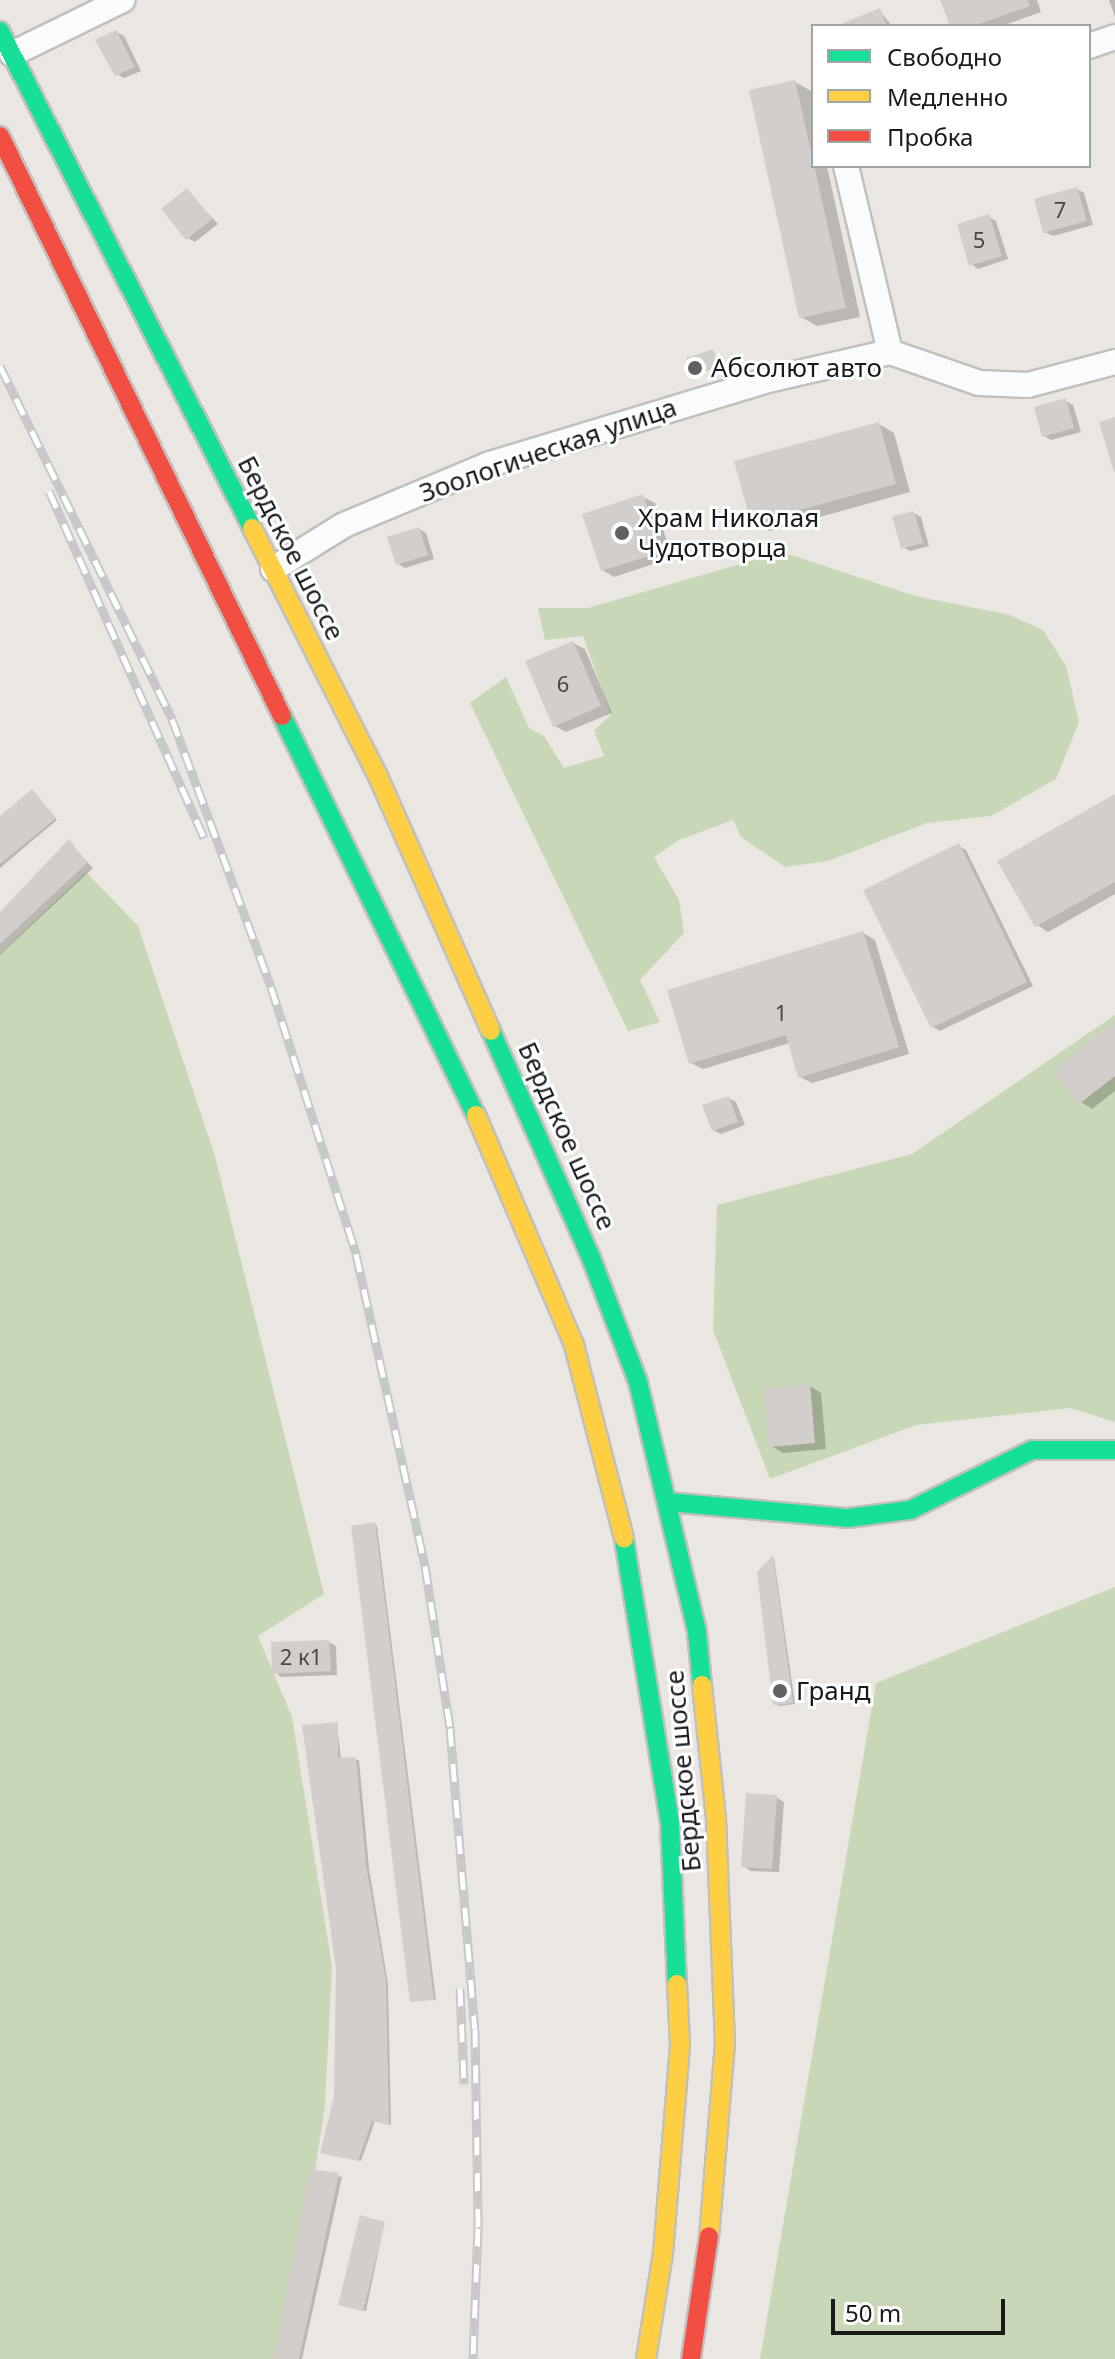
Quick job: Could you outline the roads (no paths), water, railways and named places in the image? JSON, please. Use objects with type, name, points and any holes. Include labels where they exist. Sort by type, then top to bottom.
[{"type":"main road","name":"Бердское шоссе","points":[[0,31],[6,57],[377,774],[590,1255],[638,1382],[697,1632],[716,1819],[725,2043],[707,2260],[691,2359]]},
{"type":"main road","name":"Бердское шоссе","points":[[0,136],[475,1112],[574,1345],[619,1511],[670,1824],[680,2045],[663,2253],[646,2359]]},
{"type":"main road","points":[[475,1112],[518,1088]]},
{"type":"main road","points":[[668,1502],[848,1518],[910,1510],[1032,1450],[1115,1450]]},
{"type":"street","points":[[6,57],[122,0]]},
{"type":"street","points":[[1091,45],[1115,37]]},
{"type":"street","points":[[846,168],[890,352],[979,383],[1028,385],[1115,362]]},
{"type":"street","name":"Зоологическая улица","points":[[273,569],[344,525],[490,464],[616,422],[890,352]]},
{"type":"railway","points":[[0,366],[172,719],[271,987],[356,1254],[425,1566],[450,1728],[475,2029],[478,2228],[473,2359]]},
{"type":"railway","points":[[49,491],[204,838]]},
{"type":"railway","points":[[460,1988],[464,2084]]},
{"type":"place","name":"Абсолют авто","points":[[695,368]]},
{"type":"place","name":"Храм Николая Чудотворца","points":[[622,533]]},
{"type":"place","name":"Гранд","points":[[780,1691]]}]
